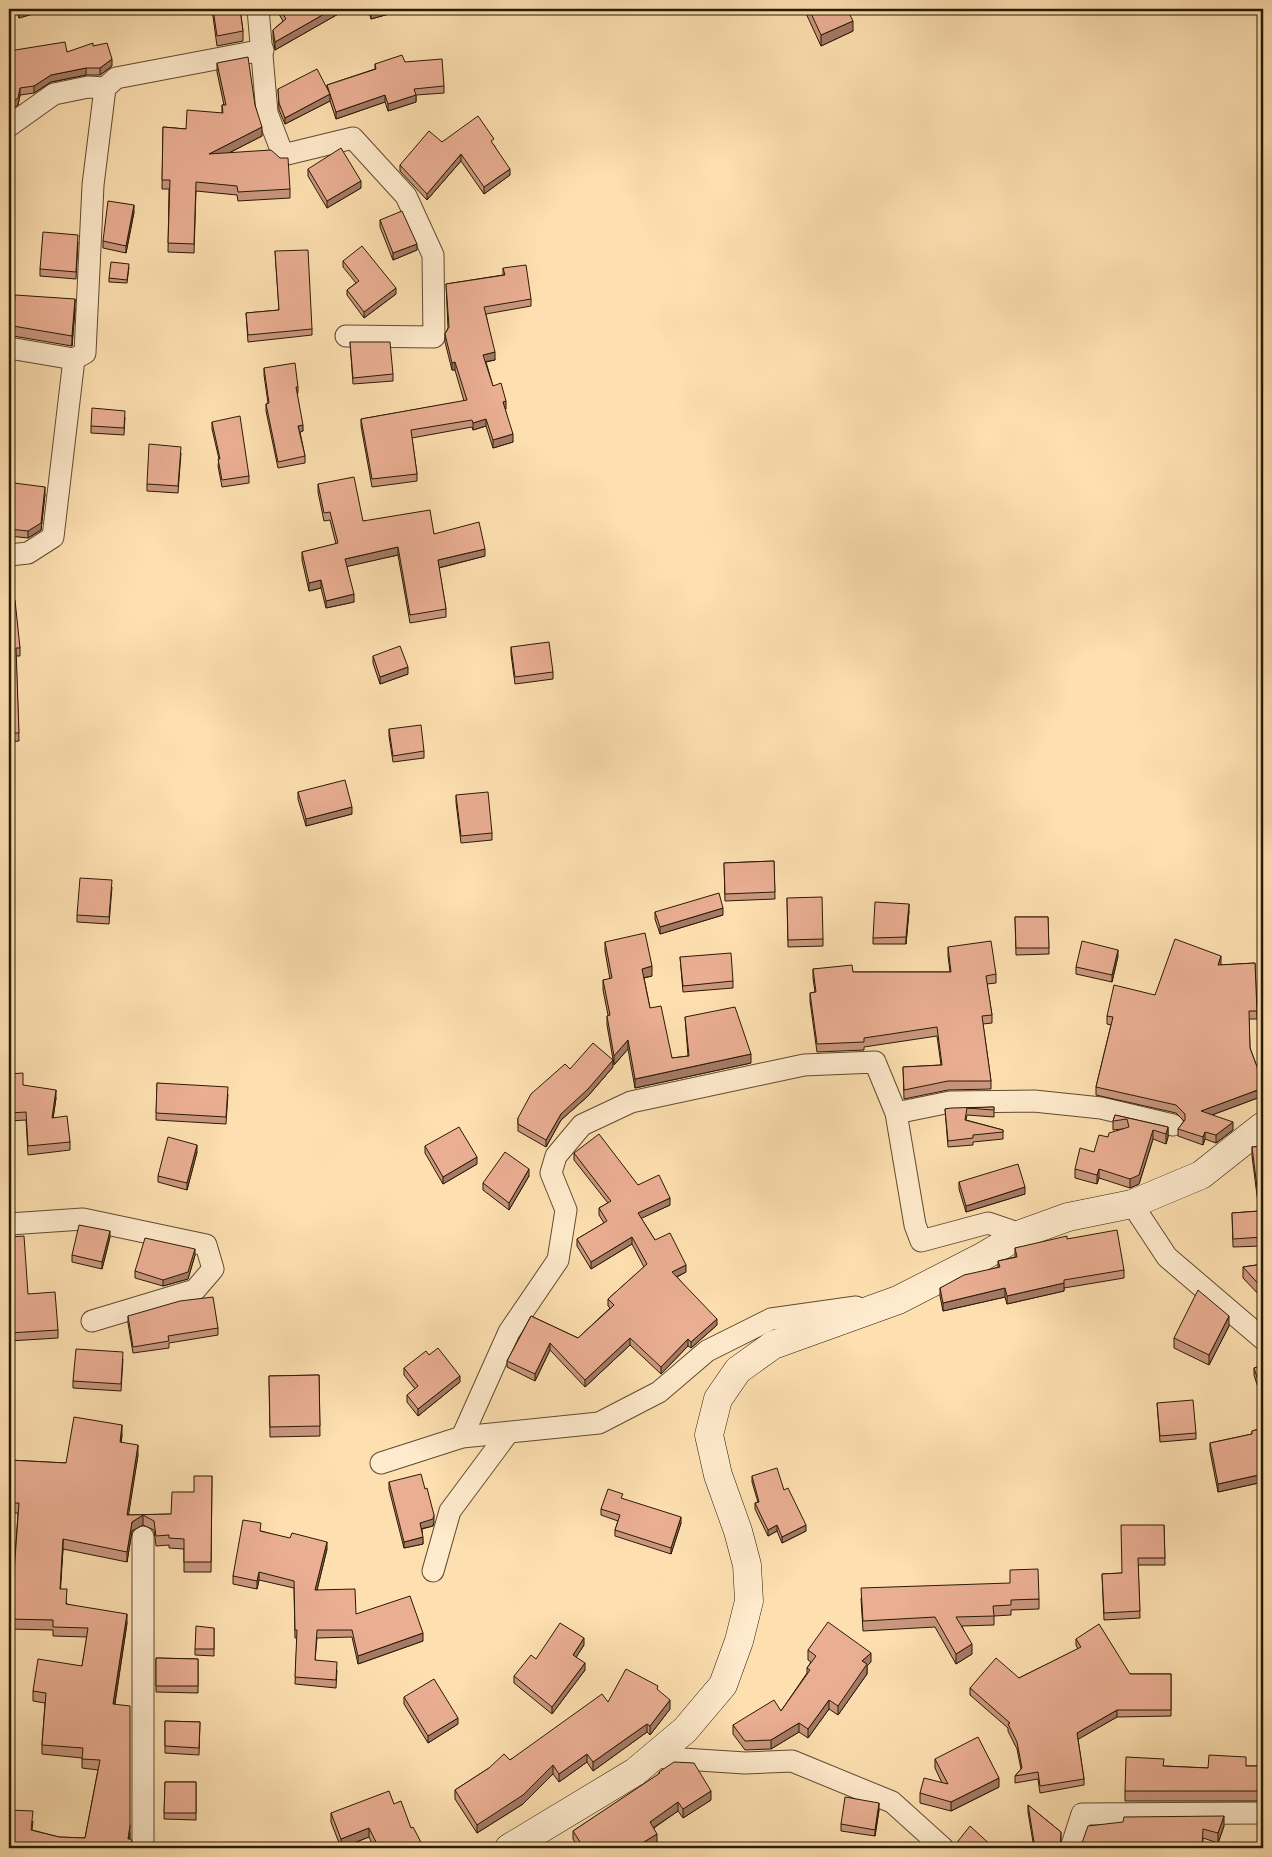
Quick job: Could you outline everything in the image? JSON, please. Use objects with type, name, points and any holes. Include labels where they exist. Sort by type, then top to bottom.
[{"type":"main road","points":[[509,1848],[635,1772],[685,1730],[722,1685],[739,1641],[749,1601],[747,1565],[738,1531],[718,1475],[709,1435],[718,1399],[738,1370],[773,1345],[898,1300],[982,1257],[1021,1234],[1068,1217],[1132,1204],[1201,1175],[1263,1126]]},
{"type":"street","points":[[258,9],[258,33],[263,50],[267,113],[283,155],[353,138],[406,196],[433,255],[434,337],[346,336]]},
{"type":"street","points":[[9,348],[74,359],[85,353],[93,185],[105,88],[116,78],[263,50]]},
{"type":"street","points":[[9,126],[54,94],[88,87],[105,88]]},
{"type":"street","points":[[9,555],[28,553],[53,537],[74,359]]},
{"type":"street","points":[[462,1437],[509,1332],[558,1260],[566,1210],[551,1173],[556,1156],[582,1125],[631,1102],[813,1064],[875,1062],[896,1113],[915,1225],[921,1241],[988,1223],[1021,1234]]},
{"type":"street","points":[[896,1113],[950,1102],[1034,1101],[1101,1108],[1173,1125]]},
{"type":"street","points":[[1132,1204],[1167,1257],[1263,1339]]},
{"type":"street","points":[[9,1224],[83,1219],[206,1245],[213,1269],[195,1290],[92,1321]]},
{"type":"street","points":[[381,1463],[462,1437],[599,1423],[659,1392],[707,1351],[771,1319],[898,1300]]},
{"type":"street","points":[[432,1571],[450,1511],[508,1433]]},
{"type":"street","points":[[143,1537],[143,1848]]},
{"type":"street","points":[[652,1757],[745,1763],[792,1761],[892,1802],[943,1848]]},
{"type":"street","points":[[1071,1848],[1082,1814],[1263,1813]]},
{"type":"building","points":[[213,9],[240,9],[243,31],[217,36]]},
{"type":"building","points":[[280,9],[333,9],[275,42],[273,30],[286,19]]},
{"type":"building","points":[[809,9],[847,9],[853,21],[821,35]]},
{"type":"building","points":[[65,42],[67,52],[93,43],[93,46],[107,43],[112,59],[100,68],[86,68],[51,75],[34,86],[20,88],[18,98],[9,104],[9,51]]},
{"type":"building","points":[[402,55],[405,62],[442,59],[444,86],[414,89],[416,95],[388,104],[385,95],[336,112],[327,85],[376,69],[375,64]]},
{"type":"building","points":[[248,57],[255,105],[262,127],[209,154],[271,150],[280,158],[288,158],[290,189],[238,192],[237,186],[196,182],[194,244],[168,243],[170,180],[162,180],[163,127],[186,129],[187,110],[223,113],[222,105],[226,105],[217,63]]},
{"type":"building","points":[[317,69],[330,94],[285,118],[279,103],[278,89]]},
{"type":"building","points":[[478,116],[494,139],[491,141],[510,169],[484,187],[461,154],[427,194],[400,165],[429,131],[442,142]]},
{"type":"building","points":[[341,148],[361,181],[327,201],[308,169]]},
{"type":"building","points":[[108,201],[134,205],[126,246],[103,241]]},
{"type":"building","points":[[402,211],[417,244],[393,253],[380,220]]},
{"type":"building","points":[[43,232],[78,235],[76,272],[40,269]]},
{"type":"building","points":[[362,246],[396,288],[364,312],[347,290],[359,281],[343,261]]},
{"type":"building","points":[[308,250],[312,329],[248,335],[246,313],[279,310],[275,251]]},
{"type":"building","points":[[111,262],[129,264],[127,280],[109,278]]},
{"type":"building","points":[[526,265],[531,299],[484,307],[495,352],[483,355],[493,386],[501,383],[506,401],[503,402],[513,434],[493,440],[486,419],[473,423],[472,420],[411,430],[417,474],[372,479],[361,419],[467,400],[455,362],[452,363],[445,334],[449,327],[446,284],[505,275],[503,268]]},
{"type":"building","points":[[15,295],[75,299],[72,336],[13,326]]},
{"type":"building","points":[[350,342],[390,342],[393,374],[353,378]]},
{"type":"building","points":[[295,363],[298,387],[296,387],[303,425],[298,426],[305,456],[278,462],[266,404],[269,403],[264,368]]},
{"type":"building","points":[[92,408],[125,411],[124,428],[91,426]]},
{"type":"building","points":[[240,416],[249,476],[222,480],[218,459],[220,459],[212,422]]},
{"type":"building","points":[[149,444],[181,447],[178,486],[147,484]]},
{"type":"building","points":[[354,477],[363,521],[430,510],[434,534],[479,522],[485,549],[438,560],[446,609],[410,615],[398,547],[345,559],[354,594],[326,601],[321,580],[309,583],[302,552],[338,543],[330,512],[324,513],[318,484]]},
{"type":"building","points":[[14,483],[45,487],[41,523],[28,531],[9,529]]},
{"type":"building","points":[[9,600],[15,600],[20,648],[16,648],[19,733],[9,733]]},
{"type":"building","points":[[549,642],[553,672],[515,677],[511,647]]},
{"type":"building","points":[[400,646],[408,667],[380,677],[373,656]]},
{"type":"building","points":[[421,725],[424,751],[393,756],[389,729]]},
{"type":"building","points":[[345,780],[352,807],[306,819],[298,792]]},
{"type":"building","points":[[488,792],[492,833],[461,836],[456,795]]},
{"type":"building","points":[[774,861],[775,892],[725,894],[724,863]]},
{"type":"building","points":[[80,878],[112,880],[109,917],[77,915]]},
{"type":"building","points":[[719,893],[723,908],[660,927],[655,912]]},
{"type":"building","points":[[822,897],[823,939],[788,940],[787,898]]},
{"type":"building","points":[[875,902],[909,904],[906,937],[873,938]]},
{"type":"building","points":[[1015,917],[1048,917],[1049,948],[1016,948]]},
{"type":"building","points":[[645,933],[652,966],[642,969],[650,1008],[661,1006],[672,1058],[689,1056],[685,1017],[735,1007],[751,1054],[635,1079],[628,1040],[614,1056],[607,1016],[610,1015],[603,980],[612,978],[605,942]]},
{"type":"building","points":[[1175,939],[1221,956],[1218,965],[1255,963],[1257,1011],[1249,1011],[1250,1048],[1263,1083],[1263,1088],[1201,1111],[1233,1122],[1216,1135],[1205,1132],[1203,1137],[1178,1129],[1185,1120],[1185,1114],[1176,1105],[1096,1087],[1113,1017],[1107,1016],[1114,985],[1155,995]]},
{"type":"building","points":[[991,941],[996,974],[986,976],[992,1015],[982,1016],[991,1081],[948,1081],[904,1090],[903,1067],[942,1065],[937,1027],[864,1038],[864,1042],[817,1044],[810,993],[816,992],[813,969],[852,965],[853,972],[951,972],[948,947]]},
{"type":"building","points":[[1082,941],[1118,950],[1112,975],[1076,967]]},
{"type":"building","points":[[731,953],[733,981],[683,986],[680,957]]},
{"type":"building","points":[[593,1043],[613,1060],[588,1089],[561,1114],[546,1140],[518,1124],[518,1118],[531,1094],[565,1064],[570,1069]]},
{"type":"building","points":[[23,1073],[23,1085],[56,1090],[52,1118],[67,1116],[70,1142],[28,1146],[26,1112],[9,1113],[9,1074]]},
{"type":"building","points":[[157,1083],[228,1087],[226,1117],[156,1113]]},
{"type":"building","points":[[994,1107],[994,1110],[967,1108],[965,1120],[1003,1130],[1003,1132],[973,1135],[973,1138],[948,1141],[945,1109],[951,1108]]},
{"type":"building","points":[[1115,1115],[1168,1127],[1166,1134],[1153,1130],[1139,1175],[1130,1179],[1099,1169],[1097,1175],[1075,1169],[1080,1148],[1094,1152],[1099,1135],[1108,1137],[1109,1133],[1129,1127],[1127,1119],[1113,1121]]},
{"type":"building","points":[[459,1127],[477,1157],[443,1177],[425,1146]]},
{"type":"building","points":[[599,1134],[638,1185],[659,1175],[670,1198],[638,1213],[655,1240],[670,1233],[686,1265],[672,1272],[717,1319],[691,1342],[688,1339],[661,1367],[630,1338],[585,1380],[550,1343],[535,1374],[507,1361],[531,1316],[578,1338],[614,1305],[608,1299],[647,1264],[632,1237],[591,1262],[577,1239],[607,1221],[599,1208],[611,1201],[574,1153]]},
{"type":"building","points":[[168,1137],[197,1145],[187,1183],[158,1176]]},
{"type":"building","points":[[1263,1146],[1263,1237],[1233,1239],[1232,1213],[1260,1211],[1252,1147]]},
{"type":"building","points":[[505,1152],[529,1169],[509,1203],[483,1183]]},
{"type":"building","points":[[1018,1164],[1025,1187],[966,1206],[959,1182]]},
{"type":"building","points":[[79,1225],[110,1231],[102,1262],[72,1255]]},
{"type":"building","points":[[1117,1230],[1124,1270],[1064,1280],[1064,1283],[1007,1296],[1005,1288],[943,1303],[940,1288],[964,1275],[1000,1267],[998,1261],[1017,1257],[1015,1248],[1067,1236],[1067,1239]]},
{"type":"building","points":[[24,1236],[28,1294],[55,1292],[58,1330],[9,1333],[9,1237]]},
{"type":"building","points":[[145,1238],[195,1249],[188,1272],[163,1280],[135,1271]]},
{"type":"building","points":[[1263,1264],[1263,1289],[1243,1267]]},
{"type":"building","points":[[1198,1290],[1229,1316],[1209,1355],[1174,1338]]},
{"type":"building","points":[[213,1297],[218,1328],[168,1336],[169,1341],[133,1347],[128,1316],[180,1301]]},
{"type":"building","points":[[438,1348],[460,1376],[418,1409],[407,1395],[418,1386],[404,1368],[426,1351],[429,1355]]},
{"type":"building","points":[[76,1349],[123,1352],[121,1384],[73,1381]]},
{"type":"building","points":[[1263,1365],[1263,1396],[1254,1368]]},
{"type":"building","points":[[319,1375],[320,1426],[270,1427],[269,1376]]},
{"type":"building","points":[[1193,1400],[1196,1433],[1160,1436],[1157,1403]]},
{"type":"building","points":[[74,1417],[122,1425],[120,1442],[138,1445],[127,1515],[171,1514],[172,1492],[194,1492],[194,1476],[212,1476],[211,1562],[184,1562],[184,1539],[169,1538],[169,1535],[156,1536],[154,1521],[143,1515],[132,1522],[127,1552],[63,1539],[60,1589],[67,1589],[66,1604],[127,1614],[113,1704],[130,1706],[130,1825],[128,1839],[131,1839],[134,1848],[9,1848],[9,1810],[33,1811],[31,1830],[59,1837],[85,1838],[100,1760],[82,1759],[83,1748],[42,1745],[46,1693],[33,1691],[38,1659],[82,1666],[88,1628],[53,1627],[53,1620],[9,1619],[9,1587],[13,1587],[19,1503],[9,1503],[9,1460],[66,1463]]},
{"type":"building","points":[[1263,1428],[1263,1474],[1218,1484],[1210,1443],[1252,1434],[1252,1431]]},
{"type":"building","points":[[777,1468],[784,1490],[788,1488],[806,1525],[782,1537],[777,1525],[768,1530],[755,1503],[759,1502],[752,1476]]},
{"type":"building","points":[[421,1474],[425,1489],[427,1488],[434,1515],[433,1519],[420,1523],[423,1537],[404,1542],[389,1482]]},
{"type":"building","points":[[608,1489],[623,1494],[621,1498],[681,1517],[671,1548],[615,1530],[620,1515],[601,1509]]},
{"type":"building","points":[[243,1520],[261,1523],[260,1531],[290,1538],[292,1533],[327,1542],[315,1590],[355,1589],[356,1614],[410,1596],[423,1633],[358,1656],[352,1630],[317,1630],[315,1660],[337,1662],[336,1680],[295,1677],[297,1630],[295,1630],[294,1581],[259,1572],[257,1581],[233,1576]]},
{"type":"building","points":[[1121,1525],[1164,1525],[1165,1558],[1138,1558],[1140,1611],[1104,1613],[1102,1574],[1122,1573]]},
{"type":"building","points":[[1038,1569],[1039,1599],[1011,1600],[1011,1605],[993,1606],[994,1616],[956,1617],[972,1644],[956,1654],[935,1617],[863,1621],[861,1588],[1010,1583],[1010,1570]]},
{"type":"building","points":[[828,1622],[871,1653],[862,1661],[867,1664],[838,1706],[829,1700],[808,1729],[799,1723],[771,1740],[745,1741],[733,1725],[774,1700],[781,1711],[810,1670],[807,1668],[816,1656],[808,1650]]},
{"type":"building","points":[[560,1623],[584,1638],[573,1655],[585,1663],[552,1707],[514,1676],[531,1655],[536,1659]]},
{"type":"building","points":[[1099,1624],[1130,1674],[1171,1674],[1171,1710],[1117,1710],[1077,1733],[1084,1779],[1040,1786],[1038,1772],[1015,1776],[1022,1768],[1017,1742],[1008,1724],[1010,1723],[970,1688],[996,1658],[1019,1678],[1081,1647],[1076,1639]]},
{"type":"building","points":[[196,1626],[214,1628],[214,1649],[195,1649]]},
{"type":"building","points":[[156,1658],[198,1659],[198,1686],[156,1686]]},
{"type":"building","points":[[626,1669],[658,1686],[657,1689],[670,1700],[650,1726],[647,1724],[593,1762],[587,1754],[559,1774],[553,1765],[523,1795],[477,1825],[455,1790],[489,1768],[504,1754],[510,1760],[602,1694],[608,1702]]},
{"type":"building","points":[[434,1679],[458,1718],[428,1736],[404,1697]]},
{"type":"building","points":[[165,1721],[200,1722],[199,1748],[165,1746]]},
{"type":"building","points":[[978,1737],[999,1778],[951,1802],[920,1793],[924,1778],[948,1784],[935,1759]]},
{"type":"building","points":[[1209,1755],[1246,1757],[1246,1766],[1263,1766],[1263,1791],[1125,1791],[1126,1757],[1164,1759],[1163,1766],[1208,1768]]},
{"type":"building","points":[[674,1762],[694,1763],[711,1791],[683,1809],[678,1802],[650,1822],[657,1834],[634,1848],[620,1848],[618,1845],[613,1848],[584,1848],[573,1831]]},
{"type":"building","points":[[165,1782],[196,1782],[196,1813],[164,1813]]},
{"type":"building","points":[[389,1791],[394,1804],[401,1801],[411,1828],[413,1827],[424,1848],[379,1848],[369,1828],[341,1839],[331,1813]]},
{"type":"building","points":[[845,1797],[879,1803],[875,1830],[841,1824]]},
{"type":"building","points":[[1028,1805],[1061,1832],[1059,1848],[1035,1848]]},
{"type":"building","points":[[1224,1816],[1218,1833],[1203,1829],[1202,1848],[1083,1848],[1082,1843],[1088,1826],[1123,1822],[1124,1817]]},
{"type":"building","points":[[970,1826],[994,1848],[958,1848],[955,1845]]},
{"type":"building","points":[[1263,1828],[1263,1847],[1260,1846]]}]
